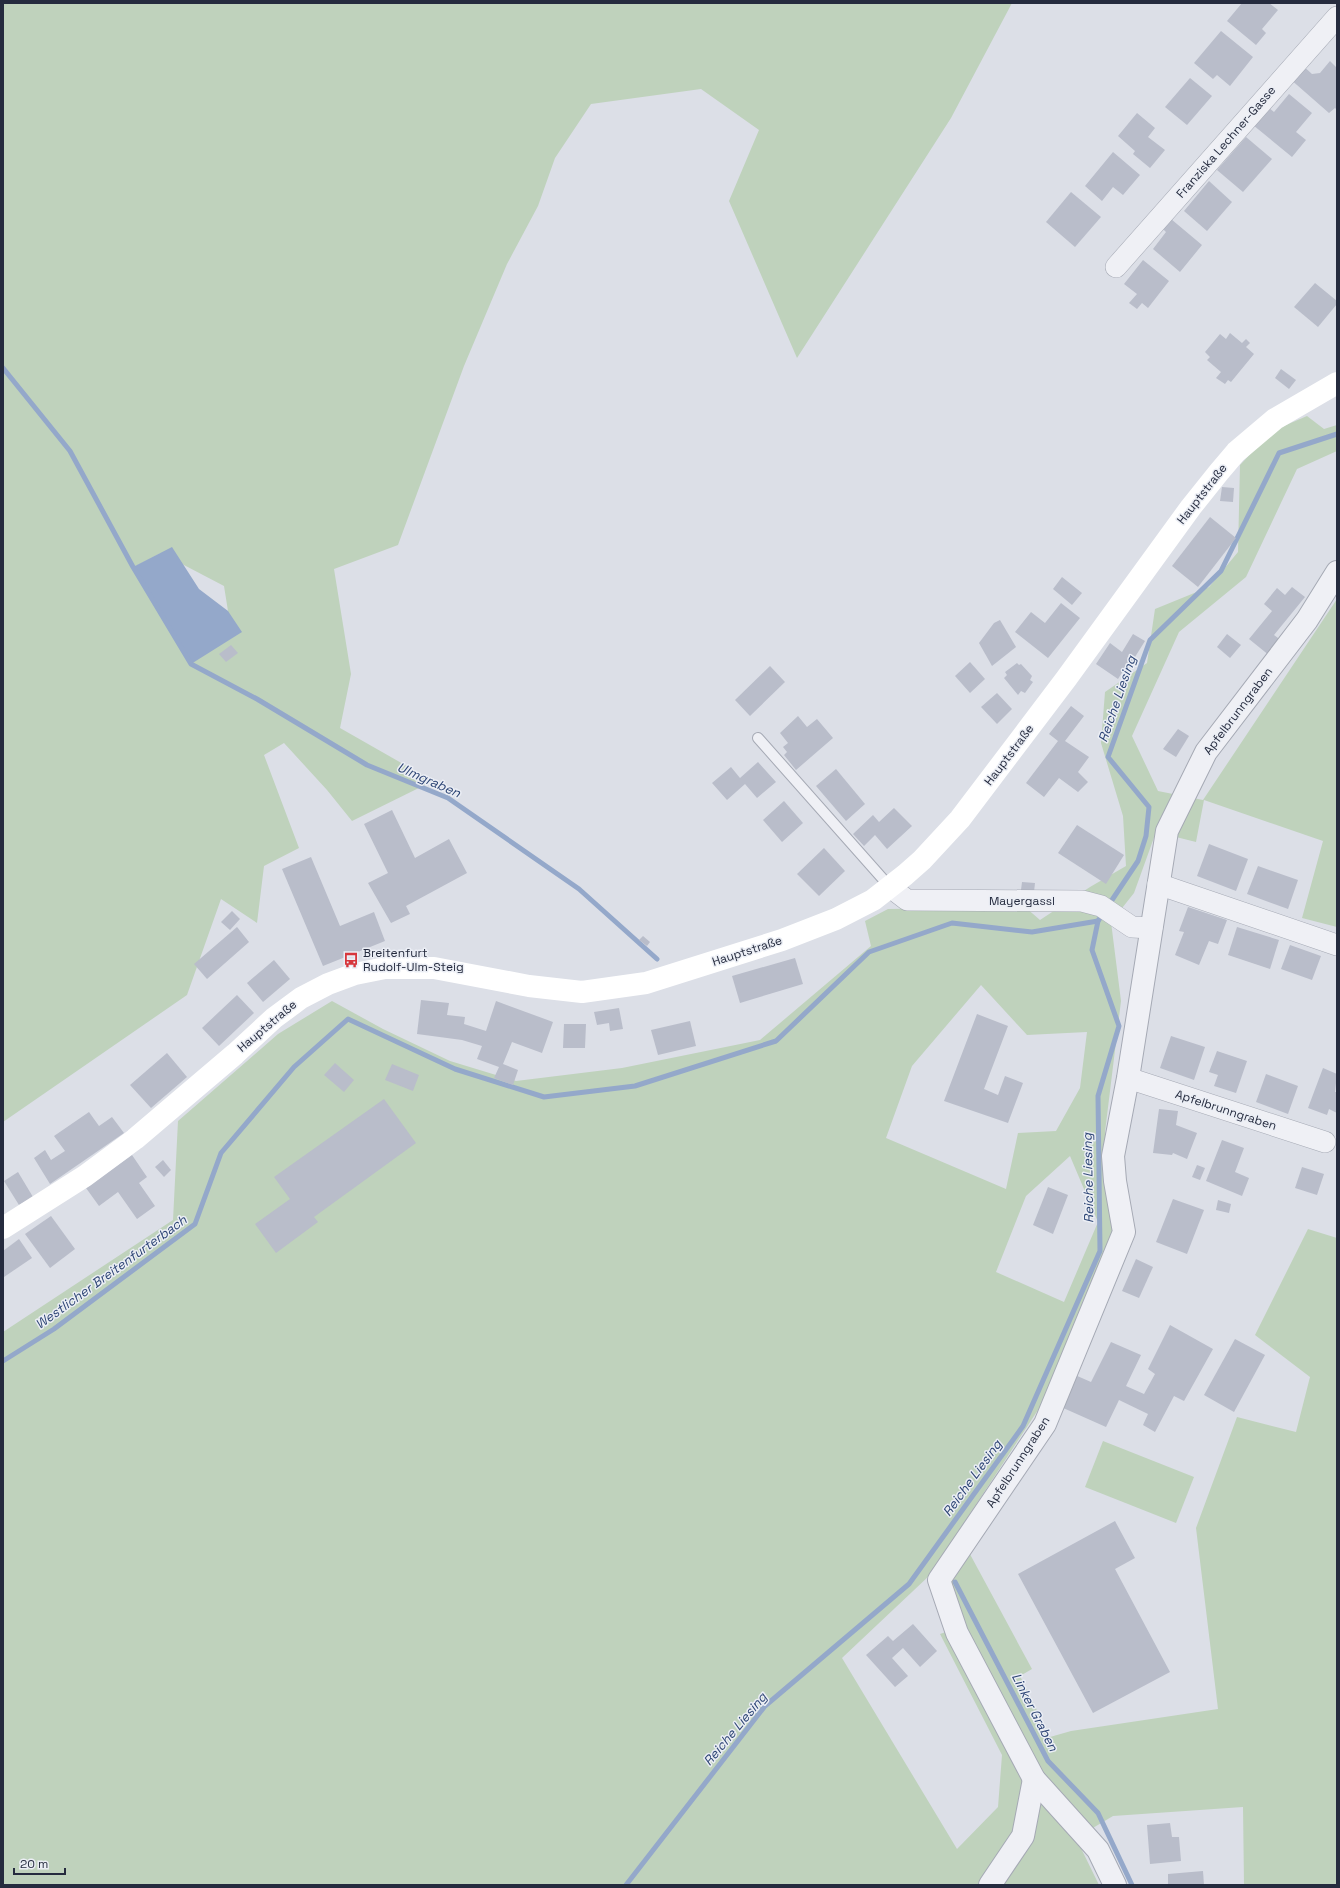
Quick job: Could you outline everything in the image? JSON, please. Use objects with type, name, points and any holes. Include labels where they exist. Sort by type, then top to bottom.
[{"type":"main road","name":"Hauptstraße","points":[[3,1228],[85,1176],[129,1144],[274,1018],[301,998],[328,984],[355,974],[385,968],[413,967],[434,968],[528,986],[582,992],[646,983],[782,940],[816,927],[861,906],[905,875],[940,842],[979,796],[1218,472],[1236,452],[1275,419],[1337,383]]},
{"type":"street","name":"Franziska Lechner-Gasse","points":[[1116,267],[1337,17]]},
{"type":"street","name":"Apfelbrunngraben","points":[[1034,1779],[957,1633],[939,1580],[1045,1424],[1121,1242],[1124,1232],[1124,1222],[1115,1181],[1113,1156],[1128,1078],[1167,831],[1206,752],[1307,620],[1337,572]]},
{"type":"street","points":[[1158,884],[1337,945]]},
{"type":"street","name":"Mayergassl","points":[[890,887],[907,900],[1082,901],[1101,906],[1132,927],[1152,928]]},
{"type":"street","name":"Apfelbrunngraben","points":[[1128,1078],[1325,1142]]},
{"type":"street","points":[[990,1885],[1023,1836],[1034,1779]]},
{"type":"street","points":[[1034,1779],[1098,1850],[1115,1885]]},
{"type":"lane","points":[[758,738],[890,887]]},
{"type":"green space","points":[[3,3],[1012,3],[951,118],[797,358],[729,201],[759,130],[701,89],[591,104],[555,158],[538,206],[507,264],[464,366],[398,545],[334,569],[351,674],[340,728],[433,781],[352,821],[327,790],[284,743],[264,755],[299,848],[264,866],[257,923],[221,899],[187,995],[3,1122]],"holes":[[[161,553],[224,586],[228,611],[134,567]]]},
{"type":"green space","points":[[1307,416],[1324,429],[1337,425],[1337,451],[1297,469],[1246,577],[1179,632],[1132,736],[1158,791],[1203,800],[1337,599],[1337,927],[1302,918],[1323,841],[1204,800],[1196,842],[1156,832],[1134,893],[1111,922],[1121,1001],[1105,1132],[1119,1231],[1055,1384],[958,1532],[1032,1669],[1020,1676],[1050,1737],[1071,1731],[1218,1709],[1196,1528],[1237,1417],[1296,1432],[1310,1377],[1255,1335],[1308,1229],[1337,1238],[1337,1885],[1244,1885],[1243,1807],[1113,1816],[1076,1838],[1099,1885],[3,1885],[3,1332],[173,1220],[178,1121],[278,1034],[332,1001],[383,1029],[450,1061],[516,1081],[622,1068],[760,1040],[871,946],[865,921],[888,909],[1025,907],[1040,920],[1090,887],[1126,866],[1123,816],[1101,743],[1105,692],[1147,663],[1155,609],[1209,587],[1238,552],[1240,465],[1272,431]],"holes":[[[981,985],[1027,1035],[1087,1032],[1080,1088],[1056,1131],[1018,1133],[1006,1189],[886,1138],[912,1066]],[[1070,1156],[1098,1222],[1064,1302],[996,1272],[1026,1196]],[[930,1575],[963,1626],[940,1634],[1002,1755],[998,1807],[957,1849],[842,1658]]]},
{"type":"green space","points":[[1103,1441],[1194,1477],[1176,1523],[1085,1487]]},
{"type":"water","points":[[172,547],[199,589],[228,611],[242,632],[191,664],[133,567]]},
{"type":"building","points":[[1242,3],[1269,3],[1278,10],[1262,29],[1266,33],[1256,45],[1227,21]]},
{"type":"building","points":[[1221,31],[1253,57],[1230,86],[1217,75],[1213,79],[1194,63]]},
{"type":"building","points":[[1330,61],[1337,68],[1337,110],[1335,108],[1329,113],[1289,78],[1301,64],[1312,74],[1320,73]]},
{"type":"building","points":[[1190,78],[1212,96],[1187,125],[1165,107]]},
{"type":"building","points":[[1289,94],[1312,113],[1296,132],[1306,140],[1292,157],[1253,125],[1268,107],[1274,112]]},
{"type":"building","points":[[1137,113],[1155,128],[1148,137],[1165,150],[1150,168],[1133,154],[1135,151],[1118,136]]},
{"type":"building","points":[[1246,137],[1272,159],[1243,192],[1217,170]]},
{"type":"building","points":[[1113,152],[1140,175],[1123,195],[1113,187],[1102,201],[1085,186]]},
{"type":"building","points":[[1209,181],[1232,202],[1207,231],[1184,211]]},
{"type":"building","points":[[1071,192],[1101,217],[1075,247],[1046,222]]},
{"type":"building","points":[[1171,219],[1202,245],[1180,272],[1153,249],[1166,232],[1163,229]]},
{"type":"building","points":[[1143,260],[1169,281],[1148,308],[1142,303],[1137,309],[1129,303],[1137,294],[1124,284]]},
{"type":"building","points":[[1315,283],[1337,301],[1337,304],[1318,327],[1294,307]]},
{"type":"building","points":[[1230,333],[1242,343],[1246,339],[1250,343],[1246,347],[1254,354],[1231,382],[1228,380],[1225,384],[1216,378],[1221,372],[1207,360],[1210,357],[1205,352],[1220,334],[1226,339]]},
{"type":"building","points":[[1281,369],[1296,380],[1289,389],[1275,378]]},
{"type":"building","points":[[1222,487],[1234,488],[1233,502],[1220,501]]},
{"type":"building","points":[[1210,517],[1236,538],[1198,587],[1172,566]]},
{"type":"building","points":[[1062,577],[1082,593],[1072,605],[1053,589]]},
{"type":"building","points":[[1292,587],[1305,597],[1274,635],[1282,641],[1270,656],[1249,639],[1272,611],[1264,604],[1277,588],[1285,595]]},
{"type":"building","points":[[1061,603],[1080,618],[1048,658],[1015,632],[1031,612],[1045,623]]},
{"type":"building","points":[[1000,620],[1016,647],[992,666],[979,643],[994,623]]},
{"type":"building","points":[[1133,634],[1145,641],[1125,673],[1123,671],[1118,679],[1096,664],[1110,643],[1122,652]]},
{"type":"building","points":[[1227,634],[1241,645],[1230,658],[1217,647]]},
{"type":"building","points":[[231,645],[238,653],[226,662],[219,654]]},
{"type":"building","points":[[970,662],[985,679],[970,693],[955,676]]},
{"type":"building","points":[[1017,663],[1019,665],[1021,664],[1032,676],[1030,680],[1033,682],[1025,693],[1021,691],[1018,695],[1004,678],[1007,675],[1005,672]]},
{"type":"building","points":[[770,666],[785,682],[750,716],[735,700]]},
{"type":"building","points":[[997,693],[1012,709],[997,724],[981,707]]},
{"type":"building","points":[[1071,706],[1084,716],[1065,741],[1089,757],[1078,772],[1088,782],[1078,792],[1059,778],[1044,797],[1026,783],[1058,741],[1049,734]]},
{"type":"building","points":[[798,716],[807,727],[817,719],[833,738],[796,770],[784,755],[787,752],[783,747],[788,743],[780,733]]},
{"type":"building","points":[[1178,729],[1189,736],[1176,757],[1163,749]]},
{"type":"building","points":[[758,762],[776,782],[757,798],[745,784],[727,800],[712,783],[731,767],[740,778]]},
{"type":"building","points":[[836,769],[865,804],[846,821],[816,786]]},
{"type":"building","points":[[784,801],[803,823],[782,842],[763,820]]},
{"type":"building","points":[[894,808],[912,826],[887,849],[875,835],[864,846],[853,834],[873,815],[879,822]]},
{"type":"building","points":[[392,810],[415,858],[449,839],[467,873],[406,906],[410,914],[391,923],[368,883],[388,873],[364,824]]},
{"type":"building","points":[[1077,825],[1124,855],[1106,884],[1058,853]]},
{"type":"building","points":[[1209,844],[1248,859],[1236,891],[1197,876]]},
{"type":"building","points":[[824,848],[845,871],[819,896],[797,874]]},
{"type":"building","points":[[311,857],[340,926],[374,912],[385,941],[323,966],[282,869]]},
{"type":"building","points":[[1258,866],[1298,880],[1288,909],[1247,894]]},
{"type":"building","points":[[1022,882],[1035,883],[1034,892],[1021,890]]},
{"type":"building","points":[[1188,907],[1227,920],[1218,944],[1209,941],[1199,965],[1175,955],[1184,932],[1179,931]]},
{"type":"building","points":[[232,911],[240,919],[230,930],[221,922]]},
{"type":"building","points":[[237,927],[249,942],[207,979],[194,964]]},
{"type":"building","points":[[1237,927],[1279,940],[1270,969],[1228,955]]},
{"type":"building","points":[[643,936],[650,942],[647,946],[639,940]]},
{"type":"building","points":[[1290,945],[1321,956],[1312,980],[1281,969]]},
{"type":"building","points":[[795,958],[803,984],[740,1003],[732,976]]},
{"type":"building","points":[[274,960],[290,979],[263,1002],[247,983]]},
{"type":"building","points":[[237,995],[254,1013],[219,1046],[202,1028]]},
{"type":"building","points":[[421,1000],[449,1003],[447,1015],[465,1017],[464,1024],[486,1031],[496,1001],[553,1022],[542,1053],[512,1042],[503,1064],[518,1070],[513,1085],[494,1078],[499,1067],[477,1059],[482,1046],[462,1040],[417,1034]]},
{"type":"building","points":[[619,1008],[623,1029],[610,1031],[609,1023],[597,1025],[594,1012]]},
{"type":"building","points":[[977,1014],[1008,1026],[984,1089],[998,1095],[1005,1076],[1023,1083],[1008,1123],[944,1101]]},
{"type":"building","points":[[690,1021],[696,1046],[658,1055],[651,1030]]},
{"type":"building","points":[[564,1024],[586,1024],[585,1048],[563,1048]]},
{"type":"building","points":[[1171,1036],[1205,1047],[1194,1080],[1160,1068]]},
{"type":"building","points":[[1217,1051],[1247,1061],[1236,1093],[1214,1086],[1218,1075],[1209,1072]]},
{"type":"building","points":[[167,1053],[187,1077],[151,1108],[130,1085]]},
{"type":"building","points":[[335,1063],[354,1080],[344,1092],[324,1075]]},
{"type":"building","points":[[392,1064],[419,1075],[413,1091],[385,1080]]},
{"type":"building","points":[[1323,1068],[1337,1074],[1335,1092],[1337,1092],[1337,1113],[1329,1109],[1327,1115],[1308,1108]]},
{"type":"building","points":[[1266,1074],[1298,1086],[1288,1114],[1256,1102]]},
{"type":"building","points":[[384,1099],[416,1143],[314,1217],[318,1222],[276,1253],[255,1224],[290,1199],[274,1177]]},
{"type":"building","points":[[1159,1109],[1178,1111],[1176,1125],[1197,1133],[1187,1159],[1173,1153],[1172,1155],[1153,1153]]},
{"type":"building","points":[[89,1112],[99,1126],[112,1117],[124,1133],[50,1184],[34,1158],[45,1150],[51,1160],[65,1151],[54,1136]]},
{"type":"building","points":[[1222,1140],[1244,1148],[1235,1172],[1249,1178],[1242,1196],[1206,1181]]},
{"type":"building","points":[[132,1155],[147,1177],[139,1183],[155,1206],[137,1219],[118,1192],[99,1206],[86,1188]]},
{"type":"building","points":[[163,1160],[171,1170],[164,1177],[155,1167]]},
{"type":"building","points":[[1197,1165],[1205,1168],[1200,1180],[1192,1177]]},
{"type":"building","points":[[1302,1167],[1324,1174],[1317,1195],[1295,1188]]},
{"type":"building","points":[[18,1172],[33,1197],[19,1205],[4,1181]]},
{"type":"building","points":[[1048,1187],[1068,1195],[1053,1234],[1033,1225]]},
{"type":"building","points":[[1173,1199],[1204,1210],[1187,1254],[1156,1242]]},
{"type":"building","points":[[1218,1200],[1231,1204],[1229,1213],[1216,1210]]},
{"type":"building","points":[[51,1216],[75,1249],[50,1268],[25,1234]]},
{"type":"building","points":[[19,1239],[32,1258],[4,1277],[3,1251]]},
{"type":"building","points":[[1136,1259],[1153,1267],[1139,1298],[1122,1291]]},
{"type":"building","points":[[1170,1325],[1213,1349],[1184,1401],[1174,1396],[1155,1432],[1143,1425],[1148,1414],[1119,1400],[1106,1427],[1061,1407],[1075,1375],[1091,1382],[1111,1342],[1141,1355],[1126,1386],[1144,1394],[1155,1374],[1148,1369]]},
{"type":"building","points":[[1235,1339],[1265,1355],[1234,1412],[1204,1395]]},
{"type":"building","points":[[1115,1521],[1135,1558],[1115,1569],[1170,1672],[1093,1713],[1018,1574]]},
{"type":"building","points":[[913,1624],[937,1651],[920,1667],[903,1648],[892,1658],[908,1676],[895,1687],[866,1655],[888,1636],[893,1641]]},
{"type":"building","points":[[1170,1823],[1172,1837],[1179,1837],[1181,1861],[1150,1864],[1147,1825]]},
{"type":"building","points":[[1203,1871],[1204,1885],[1168,1885],[1168,1874]]},
{"type":"waterway","name":"Ulmgraben","points":[[3,368],[70,451],[133,567],[191,664],[257,699],[367,765],[448,798],[579,889],[657,959]]},
{"type":"waterway","name":"Reiche Liesing","points":[[1108,906],[1138,861],[1146,836],[1149,807],[1108,757],[1150,640],[1221,571],[1279,453],[1337,434]]},
{"type":"waterway","name":"Reiche Liesing","points":[[626,1885],[765,1706],[909,1584],[1023,1426],[1100,1251],[1098,1096],[1119,1026],[1092,950],[1098,921],[1104,912]]},
{"type":"waterway","name":"Westlicher Breitenfurterbach","points":[[3,1361],[54,1329],[195,1224],[221,1153],[294,1067],[348,1019],[455,1069],[544,1097],[635,1086],[776,1041],[869,952],[952,923],[1032,932],[1098,921]]},
{"type":"waterway","name":"Linker Graben","points":[[955,1582],[1048,1761],[1098,1813],[1132,1885]]},
{"type":"place","name":"Breitenfurt Rudolf-Ulm-Steig","points":[[351,960]]}]
